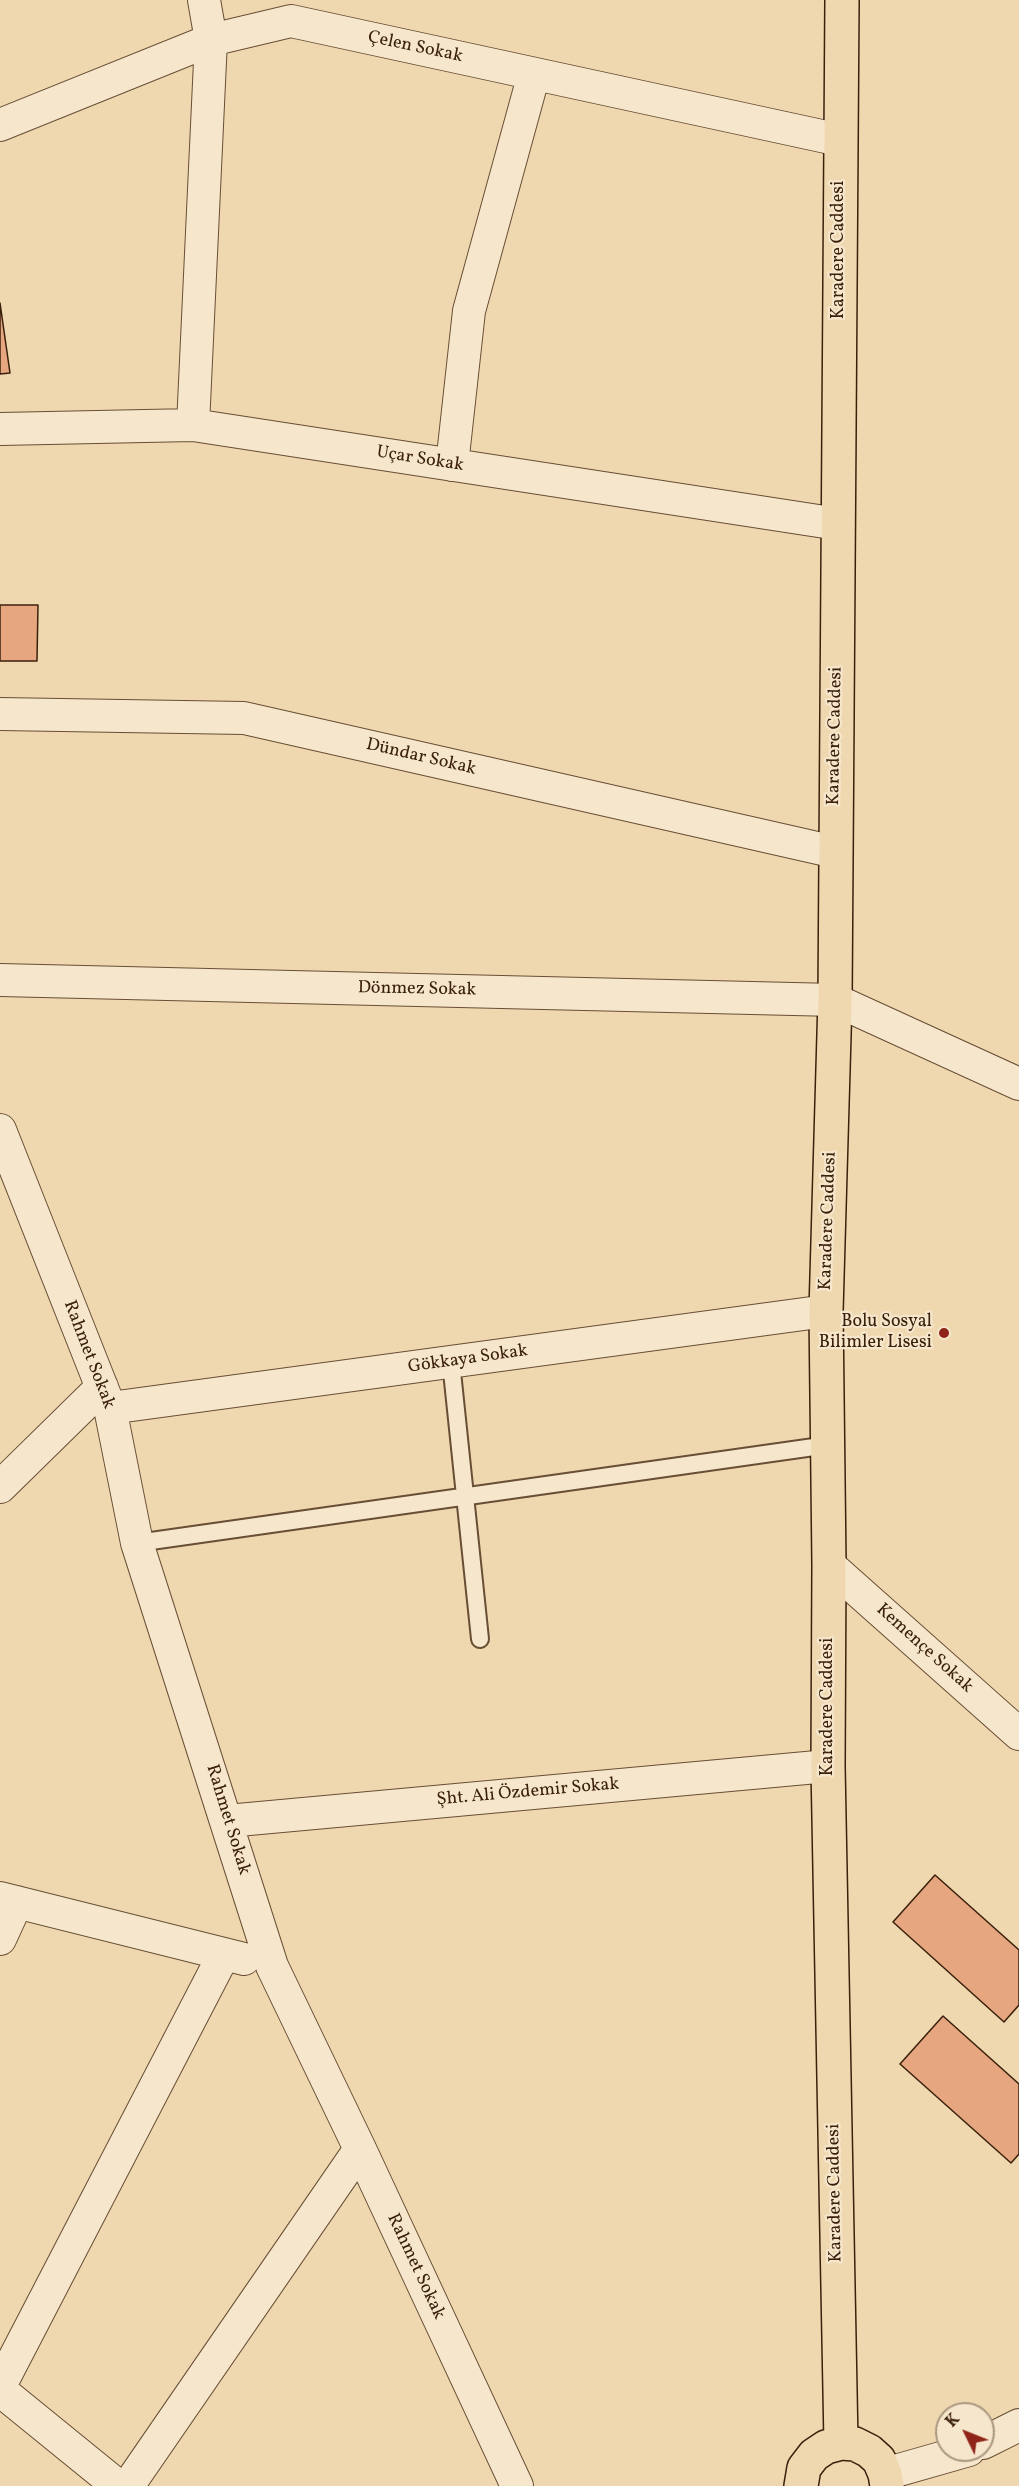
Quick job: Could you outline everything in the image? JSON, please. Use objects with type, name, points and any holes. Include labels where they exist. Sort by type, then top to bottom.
[{"type":"main road","name":"Karadere Caddesi","points":[[841,2443],[828,1766],[829,1565],[826,1311],[835,1000],[842,0]]},
{"type":"main road","points":[[801,2486],[804,2468],[814,2455],[826,2446],[841,2443],[855,2444],[879,2460],[886,2480]]},
{"type":"street","points":[[193,425],[211,40],[204,0]]},
{"type":"street","name":"Çelen Sokak","points":[[0,125],[211,40],[291,21],[840,140]]},
{"type":"street","points":[[452,465],[469,311],[534,74]]},
{"type":"street","name":"Uçar Sokak","points":[[0,429],[193,425],[838,524]]},
{"type":"street","name":"Dündar Sokak","points":[[0,714],[244,718],[835,852]]},
{"type":"street","name":"Dönmez Sokak","points":[[0,980],[835,1000]]},
{"type":"street","points":[[835,1000],[1019,1084]]},
{"type":"street","name":"Rahmet Sokak","points":[[0,1130],[106,1398],[137,1543],[272,1966],[517,2486]]},
{"type":"street","name":"Gökkaya Sokak","points":[[106,1398],[451,1362],[826,1311]]},
{"type":"street","points":[[0,1487],[106,1398]]},
{"type":"street","name":"Kemençe Sokak","points":[[829,1565],[1019,1734]]},
{"type":"street","name":"Şht. Ali Özdemir Sokak","points":[[227,1821],[828,1766]]},
{"type":"street","points":[[0,1940],[9,1900],[272,1966]]},
{"type":"street","points":[[118,2486],[0,2388],[224,1954]]},
{"type":"street","points":[[128,2486],[360,2149]]},
{"type":"street","points":[[995,2437],[1019,2425]]},
{"type":"street","points":[[886,2480],[936,2462]]},
{"type":"lane","points":[[451,1362],[480,1639]]},
{"type":"lane","points":[[137,1543],[828,1445]]},
{"type":"building","points":[[0,303],[10,373],[0,374]]},
{"type":"building","points":[[0,605],[38,605],[37,661],[0,661]]},
{"type":"building","points":[[935,1875],[1019,1950],[1019,2005],[1004,2022],[893,1922]]},
{"type":"building","points":[[943,2016],[1019,2084],[1019,2154],[1011,2163],[900,2064]]},
{"type":"place","name":"Bolu Sosyal Bilimler Lisesi","points":[[944,1333]]}]
